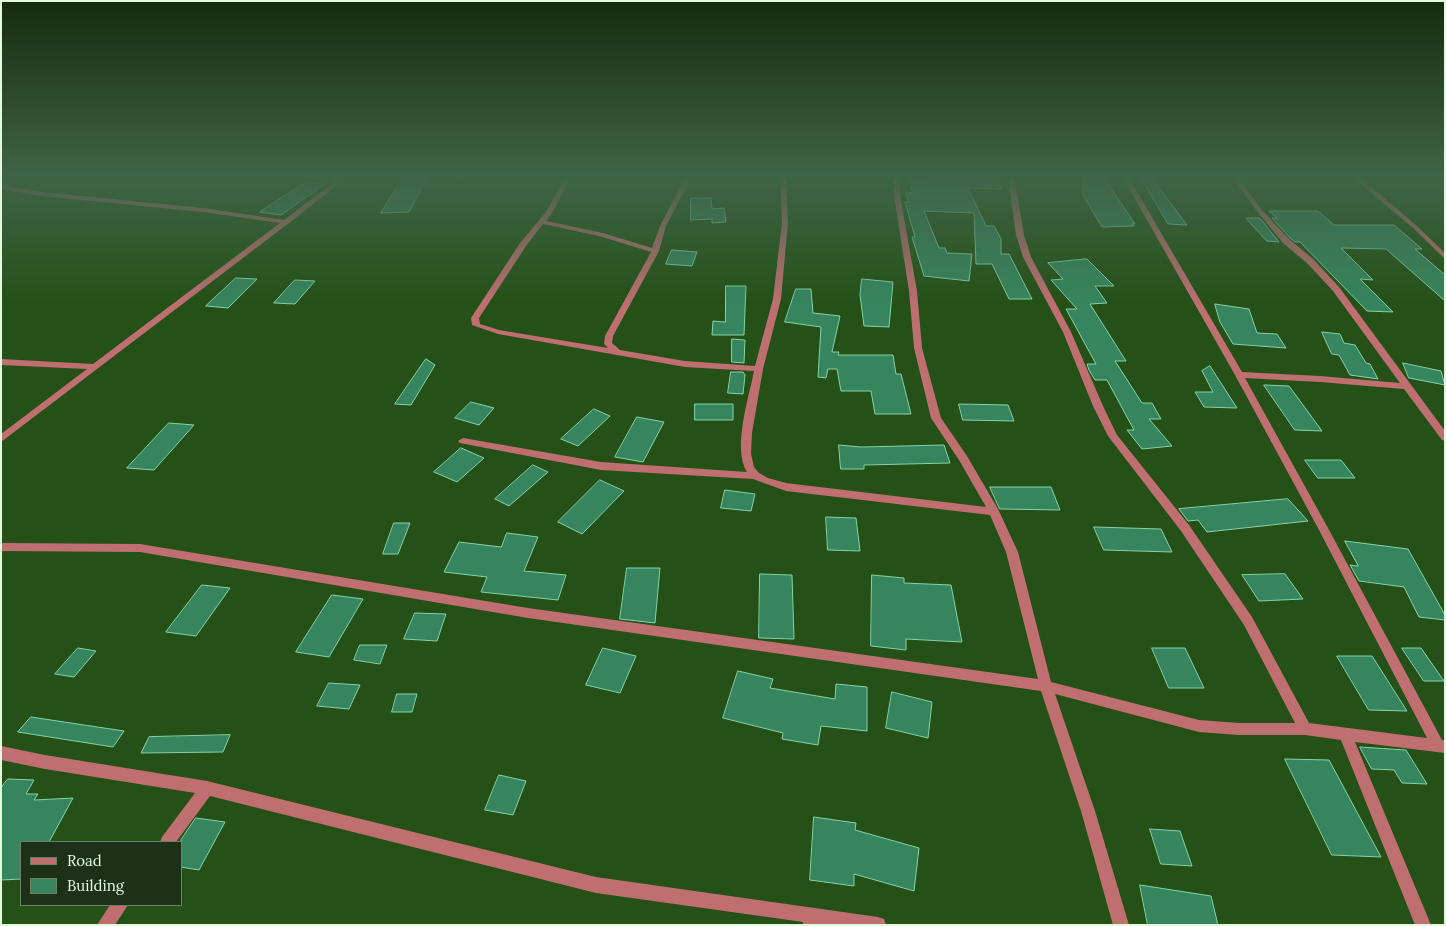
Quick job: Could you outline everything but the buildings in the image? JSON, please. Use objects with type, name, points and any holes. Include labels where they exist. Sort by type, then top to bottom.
[{"type":"street","points":[[268,219],[288,222]]},
{"type":"street","points":[[1,439],[292,219]]},
{"type":"street","points":[[544,219],[523,245],[475,318],[476,325],[498,332],[684,364],[759,368]]},
{"type":"street","points":[[620,354],[608,344],[609,336],[655,252],[667,219]]},
{"type":"street","points":[[755,476],[749,467],[746,447],[747,433],[759,368],[777,299],[785,219]]},
{"type":"street","points":[[901,219],[913,290],[918,348],[936,418],[994,512],[1012,552],[1020,574],[1024,605],[1046,686],[1088,811],[1121,925]]},
{"type":"street","points":[[1018,219],[1027,257],[1067,332],[1098,406],[1113,436],[1185,528],[1248,621],[1306,729]]},
{"type":"street","points":[[1150,219],[1239,375],[1442,746]]},
{"type":"street","points":[[1267,219],[1286,241],[1310,261],[1336,288],[1445,438]]},
{"type":"street","points":[[1406,219],[1445,257]]},
{"type":"street","points":[[542,222],[601,234],[655,252]]},
{"type":"street","points":[[1,362],[96,367]]},
{"type":"street","points":[[1239,375],[1406,386]]},
{"type":"street","points":[[463,441],[601,466],[755,476],[764,481],[786,487],[994,512]]},
{"type":"street","points":[[1,547],[140,548],[528,612],[1046,686],[1199,726],[1239,729],[1306,729],[1442,746]]},
{"type":"street","points":[[1345,734],[1423,925]]},
{"type":"street","points":[[1,753],[45,762],[207,788],[596,886],[811,920],[878,925]]},
{"type":"street","points":[[168,841],[207,788]]},
{"type":"street","points":[[105,925],[119,906]]}]
